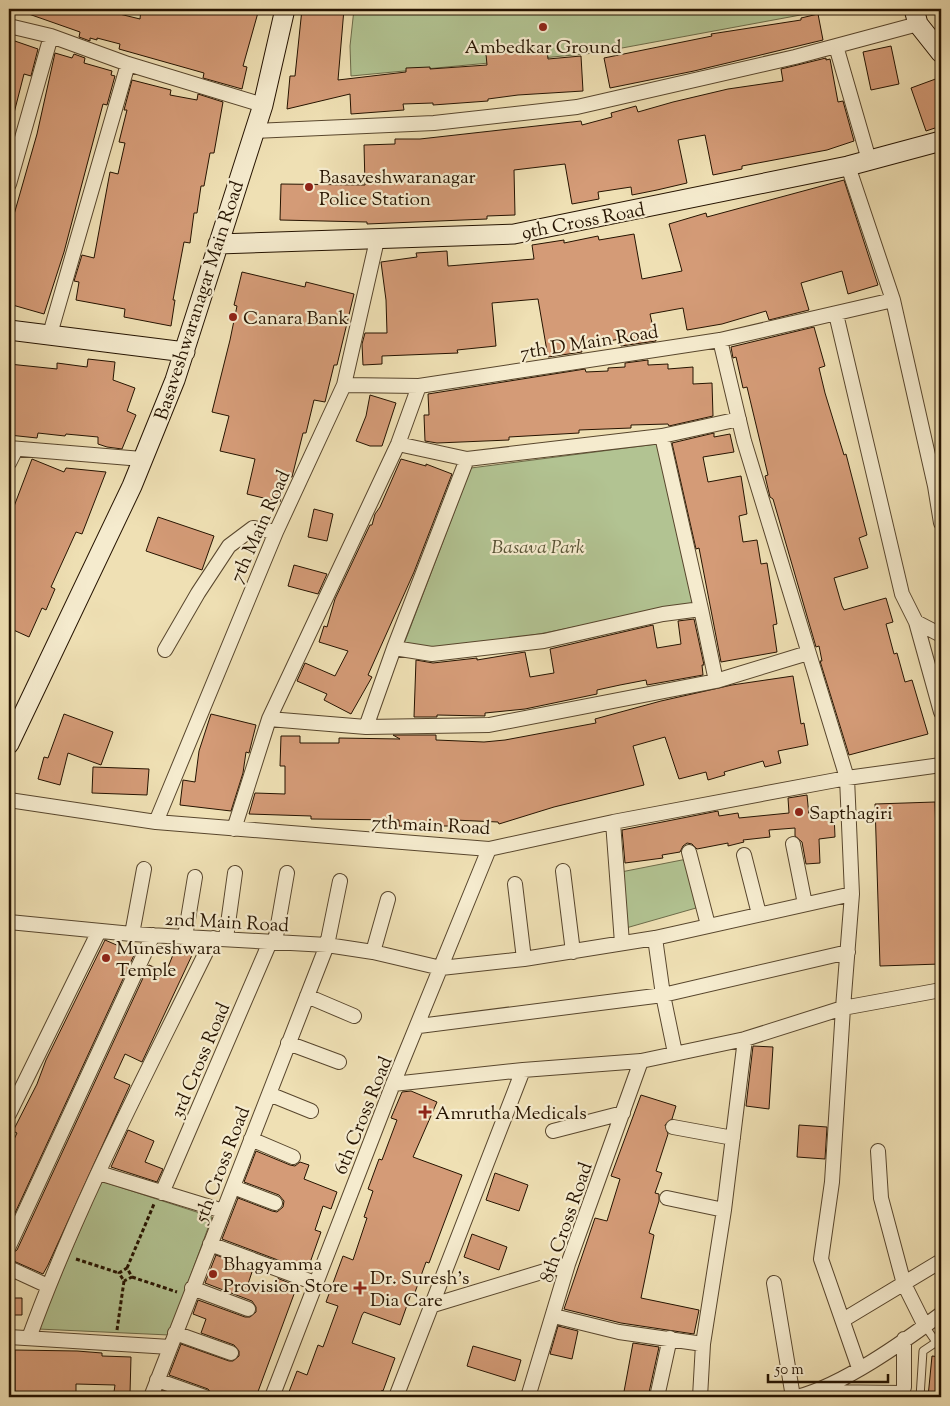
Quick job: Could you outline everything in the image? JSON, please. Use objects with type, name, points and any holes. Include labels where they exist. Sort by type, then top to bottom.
[{"type":"street","name":"Basaveshwaranagar Main Road","points":[[9,744],[132,486],[185,352],[253,131],[263,105],[285,9]]},
{"type":"street","points":[[253,131],[434,123],[577,107],[836,46],[916,16],[941,53]]},
{"type":"street","points":[[9,26],[50,36],[128,64],[263,105]]},
{"type":"street","points":[[9,184],[50,36]]},
{"type":"street","points":[[836,46],[869,160]]},
{"type":"street","points":[[50,334],[128,64]]},
{"type":"street","name":"9th Cross Road","points":[[218,244],[514,234],[848,166],[941,141]]},
{"type":"street","points":[[848,166],[893,300],[936,486],[941,524]]},
{"type":"street","name":"7th Main Road","points":[[156,822],[276,532],[344,385],[378,240]]},
{"type":"street","name":"7th D Main Road","points":[[344,385],[419,386],[720,340],[893,300]]},
{"type":"street","points":[[836,314],[902,594],[916,622],[941,712]]},
{"type":"street","points":[[9,330],[185,352]]},
{"type":"street","points":[[720,340],[739,419],[847,778],[852,894],[832,1182],[821,1259],[859,1368]]},
{"type":"street","points":[[234,829],[269,719],[398,444],[419,386]]},
{"type":"street","points":[[398,444],[467,459],[662,436],[739,419]]},
{"type":"street","points":[[662,436],[716,681]]},
{"type":"street","points":[[9,463],[12,449],[142,460]]},
{"type":"street","points":[[366,727],[394,648],[467,459]]},
{"type":"street","points":[[165,650],[198,593],[229,546],[253,528],[276,532]]},
{"type":"street","points":[[394,648],[432,654],[544,641],[663,614],[701,609]]},
{"type":"street","points":[[916,622],[941,634]]},
{"type":"street","points":[[269,719],[366,727],[489,725],[716,681],[808,653]]},
{"type":"street","name":"7th main Road","points":[[9,800],[156,822],[489,849],[613,822],[847,778],[941,765]]},
{"type":"street","points":[[613,822],[622,943]]},
{"type":"street","points":[[793,844],[806,904]]},
{"type":"street","name":"6th Cross Road","points":[[272,1397],[393,1084],[419,1026],[440,968],[489,849]]},
{"type":"street","points":[[689,852],[708,925]]},
{"type":"street","points":[[744,855],[759,914]]},
{"type":"street","points":[[132,934],[144,869]]},
{"type":"street","points":[[563,871],[573,952]]},
{"type":"street","name":"3rd Cross Road","points":[[160,1193],[273,942],[287,872]]},
{"type":"street","points":[[29,1338],[48,1286],[99,1173],[220,938],[235,873]]},
{"type":"street","points":[[185,937],[195,877]]},
{"type":"street","name":"5th Cross Road","points":[[150,1397],[327,946],[340,881]]},
{"type":"street","points":[[515,884],[524,959]]},
{"type":"street","name":"2nd Main Road","points":[[9,922],[132,934],[327,946],[373,952],[440,968],[524,959],[655,938],[852,894]]},
{"type":"street","points":[[373,952],[388,899]]},
{"type":"street","points":[[9,1114],[99,931]]},
{"type":"street","points":[[9,1246],[153,935]]},
{"type":"street","points":[[655,938],[663,995],[675,1053]]},
{"type":"street","points":[[419,1026],[663,995],[848,952]]},
{"type":"street","points":[[393,1084],[641,1060],[745,1039],[843,1008],[941,990]]},
{"type":"street","points":[[307,996],[354,1016]]},
{"type":"street","points":[[700,1397],[703,1344],[724,1210],[745,1039]]},
{"type":"street","points":[[288,1044],[339,1062]]},
{"type":"street","name":"8th Cross Road","points":[[528,1397],[554,1316],[568,1264],[641,1060]]},
{"type":"street","points":[[396,1397],[523,1070]]},
{"type":"street","points":[[269,1094],[311,1111]]},
{"type":"street","points":[[553,1131],[623,1113]]},
{"type":"street","points":[[674,1127],[733,1138]]},
{"type":"street","points":[[251,1139],[293,1157]]},
{"type":"street","points":[[878,1151],[881,1198],[904,1284],[926,1326]]},
{"type":"street","points":[[99,1173],[223,1211]]},
{"type":"street","points":[[233,1187],[275,1203]]},
{"type":"street","points":[[667,1198],[724,1210]]},
{"type":"street","points":[[210,1244],[315,1283]]},
{"type":"street","points":[[843,1320],[941,1260]]},
{"type":"street","points":[[433,1305],[568,1264]]},
{"type":"street","points":[[9,1268],[48,1286]]},
{"type":"street","points":[[774,1283],[795,1397],[816,1392],[902,1393],[904,1387],[904,1340]]},
{"type":"street","points":[[191,1292],[248,1309]]},
{"type":"street","points":[[816,1392],[904,1340],[941,1314]]},
{"type":"street","points":[[554,1316],[619,1332],[703,1344]]},
{"type":"street","points":[[175,1333],[231,1353]]},
{"type":"street","points":[[9,1338],[170,1346]]},
{"type":"street","points":[[657,1397],[670,1338]]},
{"type":"street","points":[[157,1380],[205,1397]]},
{"type":"lane","points":[[920,1397],[923,1351],[939,1341],[926,1326]]},
{"type":"path","points":[[119,1273],[127,1268],[160,1193]]},
{"type":"path","points":[[63,1255],[119,1273],[124,1282],[116,1343]]},
{"type":"path","points":[[127,1268],[132,1277]]},
{"type":"path","points":[[124,1282],[132,1277],[191,1292]]},
{"type":"green space","name":"Ambedkar Ground","points":[[354,9],[833,9],[595,53],[351,76],[350,46]]},
{"type":"green space","name":"Basava Park","points":[[657,444],[694,603],[539,634],[432,650],[404,644],[471,468]]},
{"type":"green space","points":[[687,859],[696,908],[626,928],[621,872]]},
{"type":"green space","points":[[101,1181],[212,1217],[169,1335],[38,1329]]},
{"type":"building","points":[[24,9],[99,9],[140,19],[141,9],[259,9],[243,66],[247,67],[242,89],[203,78],[204,73],[119,49],[120,44],[97,38],[97,40],[90,38],[90,41],[79,37],[80,32],[23,12]]},
{"type":"building","points":[[302,9],[344,9],[338,80],[406,72],[406,68],[430,67],[430,69],[487,65],[486,54],[547,50],[548,59],[581,56],[583,91],[518,95],[488,99],[488,101],[433,105],[433,103],[403,104],[404,110],[351,114],[350,94],[287,109],[290,76],[295,76]]},
{"type":"building","points":[[818,14],[823,40],[694,71],[610,88],[604,58],[712,36],[711,34],[801,20],[801,18]]},
{"type":"building","points":[[9,39],[38,49],[31,76],[24,74],[13,117],[9,117]]},
{"type":"building","points":[[891,46],[899,84],[871,90],[863,52]]},
{"type":"building","points":[[55,53],[72,58],[74,54],[85,58],[84,63],[112,71],[111,75],[115,76],[107,105],[103,104],[64,252],[44,314],[9,304],[9,232],[37,134]]},
{"type":"building","points":[[826,58],[826,60],[830,59],[838,102],[843,101],[854,141],[827,150],[742,166],[742,169],[713,175],[705,135],[678,140],[687,183],[632,195],[631,187],[598,192],[599,199],[572,204],[565,164],[514,170],[515,215],[487,216],[487,219],[367,224],[367,222],[280,220],[281,184],[365,185],[364,145],[395,144],[395,139],[420,139],[581,121],[582,125],[612,117],[611,113],[636,106],[638,112],[728,89],[783,81],[781,69]]},
{"type":"building","points":[[941,77],[941,126],[926,131],[911,88]]},
{"type":"building","points":[[132,80],[171,90],[170,95],[197,100],[198,94],[223,102],[214,153],[210,153],[204,186],[201,186],[197,213],[194,213],[190,243],[184,242],[173,300],[175,300],[171,326],[124,317],[125,309],[76,300],[79,282],[74,281],[82,255],[94,258],[110,172],[118,174],[125,143],[119,142],[127,110],[124,110]]},
{"type":"building","points":[[844,180],[878,285],[848,294],[842,271],[801,283],[809,310],[769,320],[766,311],[722,324],[687,330],[683,308],[650,314],[656,341],[621,346],[620,339],[581,346],[582,352],[548,357],[538,299],[492,303],[496,346],[457,350],[458,353],[382,356],[382,364],[363,365],[362,344],[365,333],[387,333],[386,300],[381,262],[417,257],[416,253],[447,251],[448,266],[534,259],[532,245],[564,240],[564,243],[598,236],[599,240],[634,234],[642,279],[682,271],[669,224],[706,213],[707,217]]},
{"type":"building","points":[[242,272],[305,287],[306,282],[354,294],[337,365],[334,365],[325,402],[314,400],[306,433],[303,433],[292,477],[286,476],[280,502],[247,494],[255,459],[220,451],[229,416],[212,412],[230,340],[237,306],[234,305]]},
{"type":"building","points":[[814,327],[825,366],[819,368],[825,393],[844,455],[846,454],[867,535],[859,538],[868,568],[834,578],[844,610],[886,598],[893,622],[886,624],[894,654],[897,653],[905,682],[912,680],[928,734],[849,755],[820,661],[822,661],[819,646],[816,647],[773,499],[770,497],[765,476],[768,475],[747,387],[743,388],[736,357],[733,358],[731,347]]},
{"type":"building","points":[[88,359],[115,362],[113,380],[135,388],[127,411],[136,415],[122,449],[98,444],[98,437],[38,433],[37,438],[9,435],[9,364],[57,369],[57,363],[87,367]]},
{"type":"building","points":[[648,360],[648,365],[668,364],[668,369],[693,367],[693,384],[712,383],[713,416],[669,426],[668,424],[631,425],[631,428],[579,430],[579,433],[509,437],[509,440],[437,443],[425,441],[424,415],[429,415],[428,394],[585,369],[586,372],[608,371],[608,368],[625,367],[625,363]]},
{"type":"building","points":[[370,395],[396,403],[382,446],[370,446],[356,441],[366,416]]},
{"type":"building","points":[[714,433],[714,437],[730,434],[734,452],[703,457],[708,482],[741,476],[747,514],[739,516],[743,542],[757,540],[761,564],[767,563],[777,624],[773,625],[777,652],[721,662],[699,548],[696,549],[672,443]]},
{"type":"building","points":[[32,459],[64,472],[66,468],[106,472],[82,534],[76,532],[51,587],[55,589],[46,610],[42,608],[29,637],[9,628],[9,507],[13,509]]},
{"type":"building","points":[[401,459],[426,466],[426,464],[452,474],[414,572],[368,675],[372,677],[351,714],[324,700],[327,694],[297,681],[305,663],[335,676],[348,651],[319,642],[324,626],[327,627],[335,599],[370,525],[372,525],[375,514],[380,507]]},
{"type":"building","points":[[314,509],[333,514],[327,541],[308,537]]},
{"type":"building","points":[[158,517],[214,536],[202,570],[146,551]]},
{"type":"building","points":[[294,565],[327,574],[318,594],[288,586]]},
{"type":"building","points":[[694,619],[704,665],[702,665],[703,675],[647,685],[646,680],[597,690],[597,694],[525,709],[485,713],[485,716],[437,715],[437,717],[414,717],[416,660],[433,663],[477,658],[477,660],[525,652],[530,677],[554,673],[550,649],[653,625],[657,648],[681,644],[678,621]]},
{"type":"building","points":[[793,676],[801,724],[804,723],[808,745],[778,751],[781,763],[765,767],[763,761],[724,772],[725,775],[708,780],[706,772],[679,779],[665,737],[633,746],[644,785],[554,807],[499,824],[498,822],[454,820],[453,826],[399,826],[399,820],[311,819],[311,816],[249,814],[255,793],[285,794],[285,766],[280,766],[281,736],[300,736],[300,743],[339,743],[339,738],[400,739],[393,735],[436,735],[436,740],[484,742],[505,740],[596,723],[595,719],[661,701],[732,685]]},
{"type":"building","points":[[64,714],[113,732],[101,765],[68,753],[60,785],[38,779],[44,757],[48,758]]},
{"type":"building","points":[[211,714],[256,725],[249,753],[246,752],[243,773],[231,811],[180,805],[183,780],[195,782],[199,751]]},
{"type":"building","points":[[93,767],[149,769],[147,795],[92,793]]},
{"type":"building","points":[[807,795],[809,816],[834,814],[835,837],[819,839],[820,863],[806,864],[802,842],[795,836],[795,828],[769,830],[770,837],[743,840],[744,842],[728,846],[728,843],[697,849],[692,844],[687,843],[680,852],[662,855],[663,858],[625,863],[622,830],[718,811],[719,816],[738,813],[739,818],[789,813],[788,798]]},
{"type":"building","points":[[935,802],[940,964],[880,966],[875,804]]},
{"type":"building","points":[[105,940],[135,953],[9,1226],[9,1150],[17,1133],[13,1131]]},
{"type":"building","points":[[177,945],[193,953],[142,1062],[125,1054],[114,1078],[130,1085],[48,1265],[43,1274],[9,1259],[9,1255],[17,1250],[149,965],[166,972]]},
{"type":"building","points":[[753,1046],[773,1047],[769,1109],[746,1106]]},
{"type":"building","points":[[411,1091],[437,1102],[413,1157],[462,1175],[429,1263],[426,1262],[414,1295],[411,1294],[400,1325],[364,1312],[362,1315],[352,1343],[395,1358],[383,1391],[379,1397],[287,1397],[297,1371],[307,1375],[318,1345],[323,1347],[338,1306],[326,1302],[343,1256],[353,1260],[367,1218],[364,1217],[373,1191],[368,1189],[379,1159],[382,1160],[397,1120],[391,1118],[402,1092]]},
{"type":"building","points":[[641,1095],[676,1106],[672,1119],[665,1125],[668,1134],[656,1171],[662,1173],[655,1193],[659,1194],[659,1201],[649,1233],[654,1235],[641,1298],[699,1310],[694,1334],[621,1323],[564,1309],[595,1218],[607,1221],[620,1179],[611,1176]]},
{"type":"building","points":[[799,1125],[827,1127],[825,1159],[797,1157]]},
{"type":"building","points":[[128,1130],[154,1141],[145,1162],[163,1169],[157,1182],[111,1167]]},
{"type":"building","points":[[256,1151],[290,1165],[295,1166],[300,1162],[309,1165],[304,1179],[337,1192],[331,1209],[323,1206],[315,1230],[321,1232],[307,1271],[222,1239],[238,1198],[277,1212],[283,1207],[284,1201],[279,1195],[244,1182]]},
{"type":"building","points":[[495,1173],[528,1185],[519,1211],[486,1200]]},
{"type":"building","points":[[472,1234],[507,1247],[499,1270],[464,1257]]},
{"type":"building","points":[[216,1255],[253,1269],[248,1284],[273,1292],[277,1278],[297,1286],[256,1397],[214,1397],[208,1389],[169,1375],[181,1344],[229,1361],[233,1361],[239,1356],[239,1351],[234,1345],[201,1333],[206,1319],[193,1314],[198,1300],[245,1317],[250,1317],[256,1312],[256,1307],[252,1301],[205,1283]]},
{"type":"building","points":[[9,1298],[22,1298],[22,1315],[9,1315]]},
{"type":"building","points":[[558,1326],[578,1331],[572,1359],[550,1354]]},
{"type":"building","points":[[633,1343],[659,1347],[648,1397],[623,1397]]},
{"type":"building","points":[[473,1346],[521,1360],[515,1381],[467,1366]]},
{"type":"building","points":[[15,1350],[77,1351],[102,1353],[102,1356],[131,1357],[130,1393],[114,1392],[115,1385],[76,1384],[76,1392],[72,1392],[71,1397],[15,1397]]},
{"type":"building","points":[[932,1356],[941,1357],[941,1397],[928,1397]]},
{"type":"building","points":[[163,1391],[180,1397],[160,1397]]},
{"type":"place","name":"Ambedkar Ground","points":[[543,27]]},
{"type":"place","name":"Basaveshwaranagar Police Station","points":[[309,187]]},
{"type":"place","name":"Canara Bank","points":[[233,317]]},
{"type":"place","name":"Sapthagiri","points":[[799,812]]},
{"type":"place","name":"Muneshwara Temple","points":[[106,958]]},
{"type":"place","name":"Amrutha Medicals","points":[[425,1112]]},
{"type":"place","name":"Bhagyamma Provision Store","points":[[213,1274]]},
{"type":"place","name":"Dr. Suresh's Dia Care","points":[[360,1288]]}]
